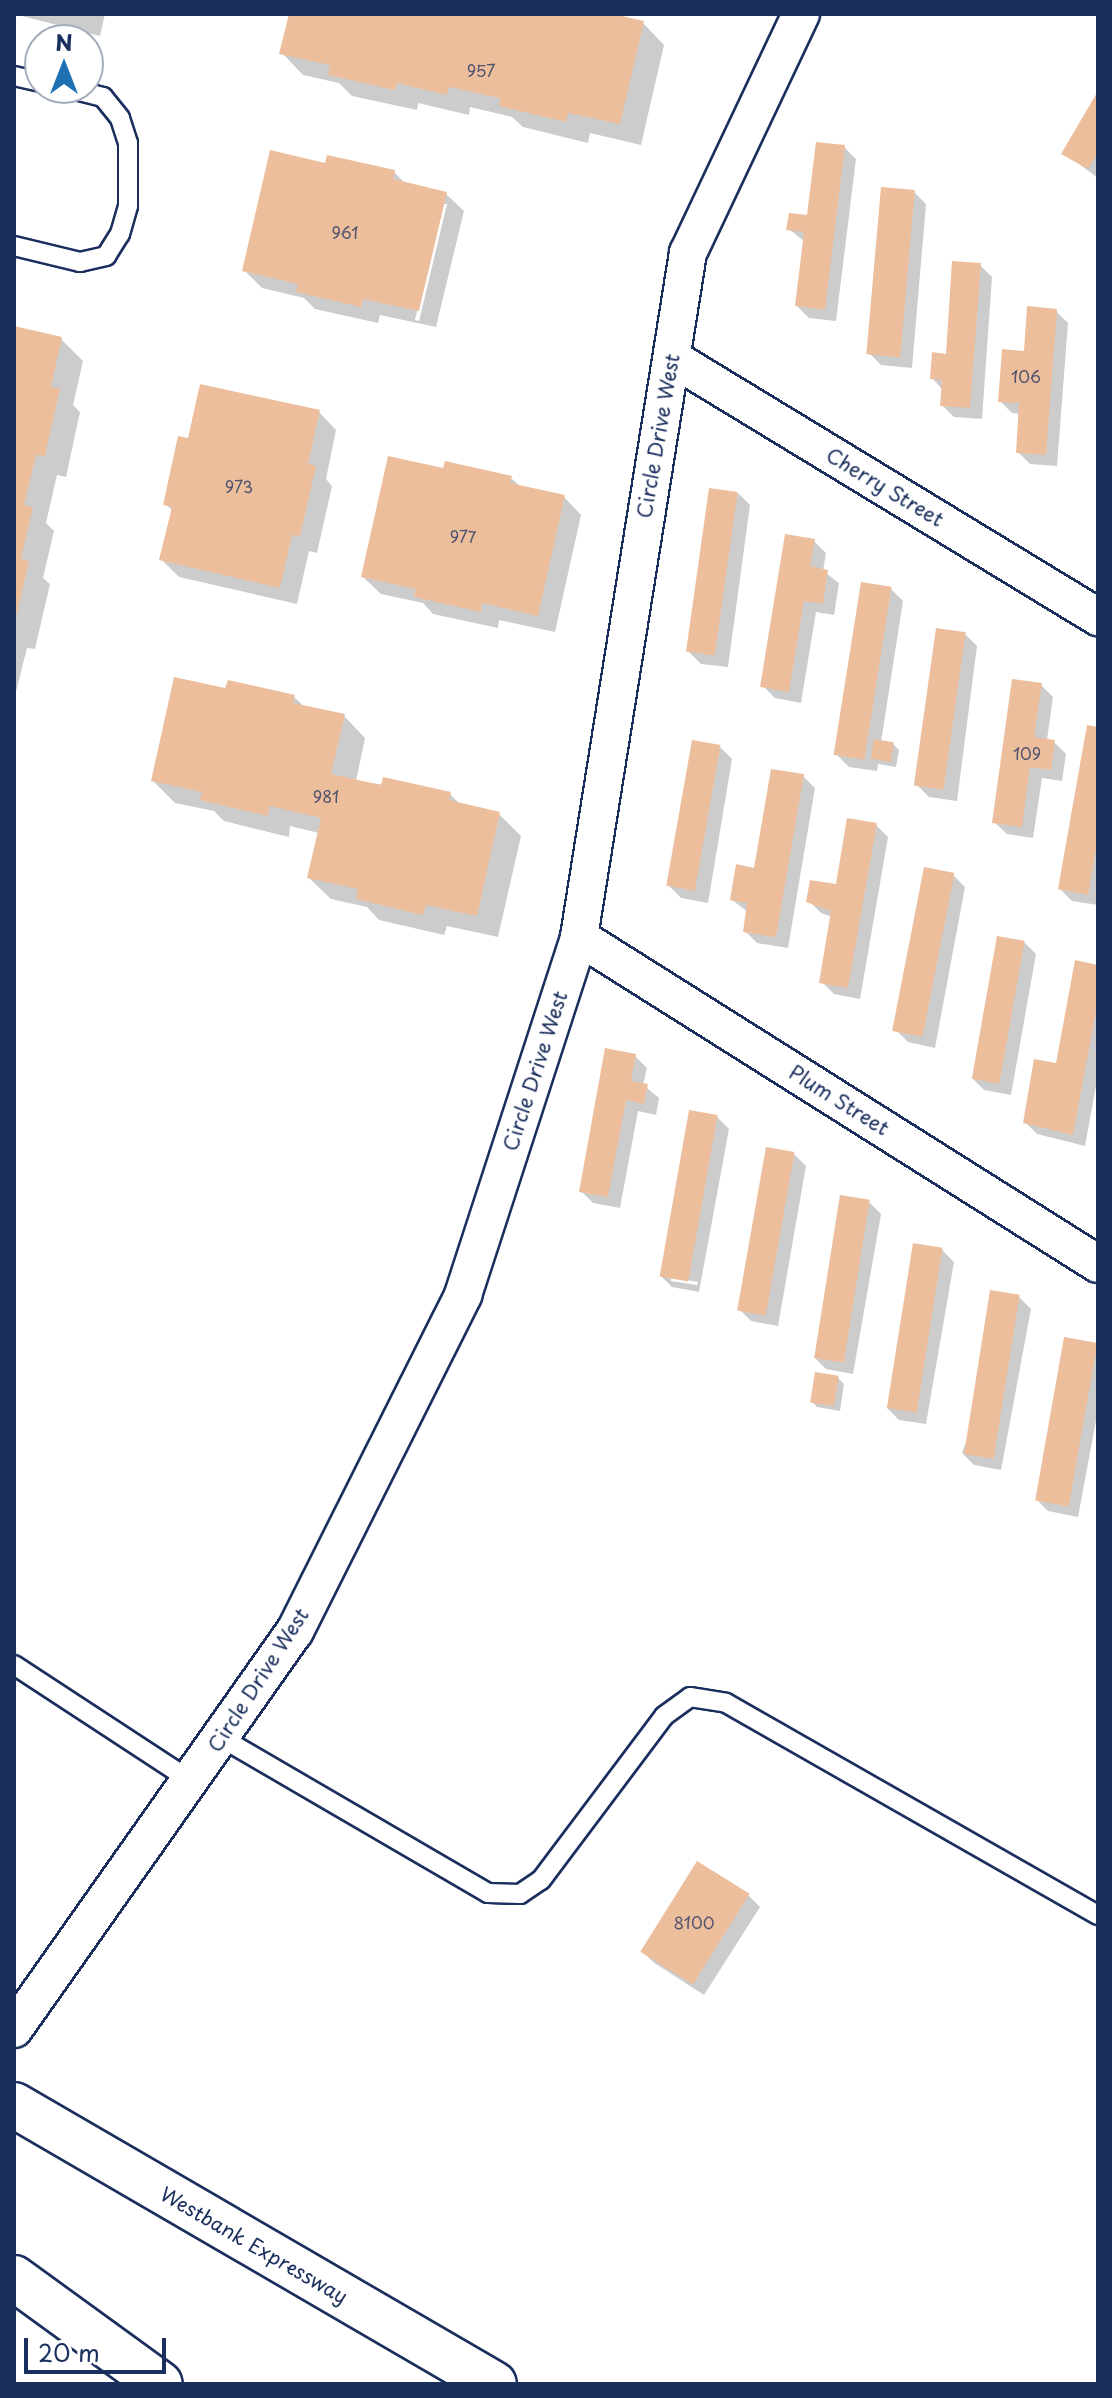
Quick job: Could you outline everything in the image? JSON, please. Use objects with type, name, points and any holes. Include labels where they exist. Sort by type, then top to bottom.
[{"type":"highway","name":"Westbank Expressway","points":[[14,2105],[494,2384]]},
{"type":"highway","points":[[14,2278],[160,2384]]},
{"type":"street","name":"Circle Drive West","points":[[14,2029],[295,1631],[463,1295],[579,937],[688,253],[801,14]]},
{"type":"street","name":"Cherry Street","points":[[672,358],[1098,617]]},
{"type":"street","name":"Plum Street","points":[[579,937],[1098,1264]]},
{"type":"lane","points":[[14,246],[80,262],[106,256],[120,234],[128,206],[128,143],[120,118],[104,98]]},
{"type":"lane","points":[[14,1665],[191,1781]]},
{"type":"lane","points":[[220,1737],[488,1893],[520,1894],[541,1880],[664,1716],[690,1697],[726,1703],[1098,1915]]},
{"type":"building","points":[[289,14],[613,14],[644,21],[620,124],[568,113],[566,122],[499,106],[500,98],[449,87],[447,95],[397,83],[395,90],[328,75],[330,65],[279,54]]},
{"type":"building","points":[[1098,91],[1098,152],[1088,169],[1061,154]]},
{"type":"building","points":[[816,142],[845,145],[825,310],[795,306],[804,232],[786,230],[789,213],[807,215]]},
{"type":"building","points":[[270,150],[325,163],[327,155],[395,170],[393,179],[447,192],[419,311],[363,299],[361,307],[296,292],[298,284],[242,271]]},
{"type":"building","points":[[881,187],[915,190],[900,357],[866,354]]},
{"type":"building","points":[[952,261],[981,263],[970,408],[940,406],[942,380],[930,379],[932,352],[946,354]]},
{"type":"building","points":[[1027,306],[1057,309],[1046,455],[1016,453],[1019,403],[998,402],[1002,349],[1024,351]]},
{"type":"building","points":[[14,326],[62,337],[51,387],[60,388],[45,456],[36,455],[24,505],[33,507],[21,559],[29,561],[15,622]]},
{"type":"building","points":[[200,384],[320,410],[308,464],[316,466],[300,536],[292,535],[280,588],[159,560],[172,507],[163,505],[178,436],[188,438]]},
{"type":"building","points":[[388,456],[443,468],[445,461],[512,476],[510,483],[565,495],[538,616],[482,603],[481,612],[414,597],[416,589],[361,577]]},
{"type":"building","points":[[709,488],[738,492],[715,655],[686,651]]},
{"type":"building","points":[[785,534],[815,539],[810,566],[828,570],[823,604],[804,601],[789,692],[760,687]]},
{"type":"building","points":[[861,582],[892,587],[864,760],[834,755]]},
{"type":"building","points":[[936,628],[966,632],[944,790],[914,785]]},
{"type":"building","points":[[174,677],[225,688],[228,680],[295,695],[293,703],[345,714],[331,774],[381,785],[383,777],[451,792],[449,800],[500,812],[477,916],[426,905],[423,915],[356,899],[358,889],[307,878],[321,818],[269,806],[268,816],[200,800],[202,792],[151,781]]},
{"type":"building","points":[[1012,679],[1042,683],[1034,737],[1055,740],[1051,770],[1030,767],[1022,827],[992,823]]},
{"type":"building","points":[[1087,725],[1098,727],[1098,836],[1088,895],[1058,889]]},
{"type":"building","points":[[874,739],[894,742],[891,762],[871,759]]},
{"type":"building","points":[[692,740],[721,745],[695,891],[666,886]]},
{"type":"building","points":[[771,769],[804,774],[776,937],[743,932],[747,903],[730,900],[736,864],[754,868]]},
{"type":"building","points":[[847,818],[877,823],[848,988],[819,983],[831,911],[806,902],[810,880],[836,884]]},
{"type":"building","points":[[924,867],[954,873],[923,1037],[892,1031]]},
{"type":"building","points":[[997,936],[1025,941],[999,1084],[972,1079]]},
{"type":"building","points":[[1075,960],[1098,965],[1098,1000],[1073,1135],[1023,1123],[1034,1059],[1056,1063]]},
{"type":"building","points":[[605,1048],[636,1054],[631,1081],[648,1084],[644,1104],[626,1100],[608,1197],[579,1192]]},
{"type":"building","points":[[689,1110],[718,1115],[688,1281],[660,1276]]},
{"type":"building","points":[[766,1147],[795,1152],[766,1316],[737,1310]]},
{"type":"building","points":[[840,1195],[870,1200],[844,1363],[814,1358]]},
{"type":"building","points":[[913,1243],[943,1248],[917,1413],[887,1408]]},
{"type":"building","points":[[990,1290],[1020,1295],[994,1459],[964,1454]]},
{"type":"building","points":[[1064,1337],[1097,1343],[1069,1506],[1035,1500]]},
{"type":"building","points":[[815,1372],[839,1376],[834,1406],[810,1403]]},
{"type":"building","points":[[697,1861],[750,1894],[693,1985],[640,1952]]}]
